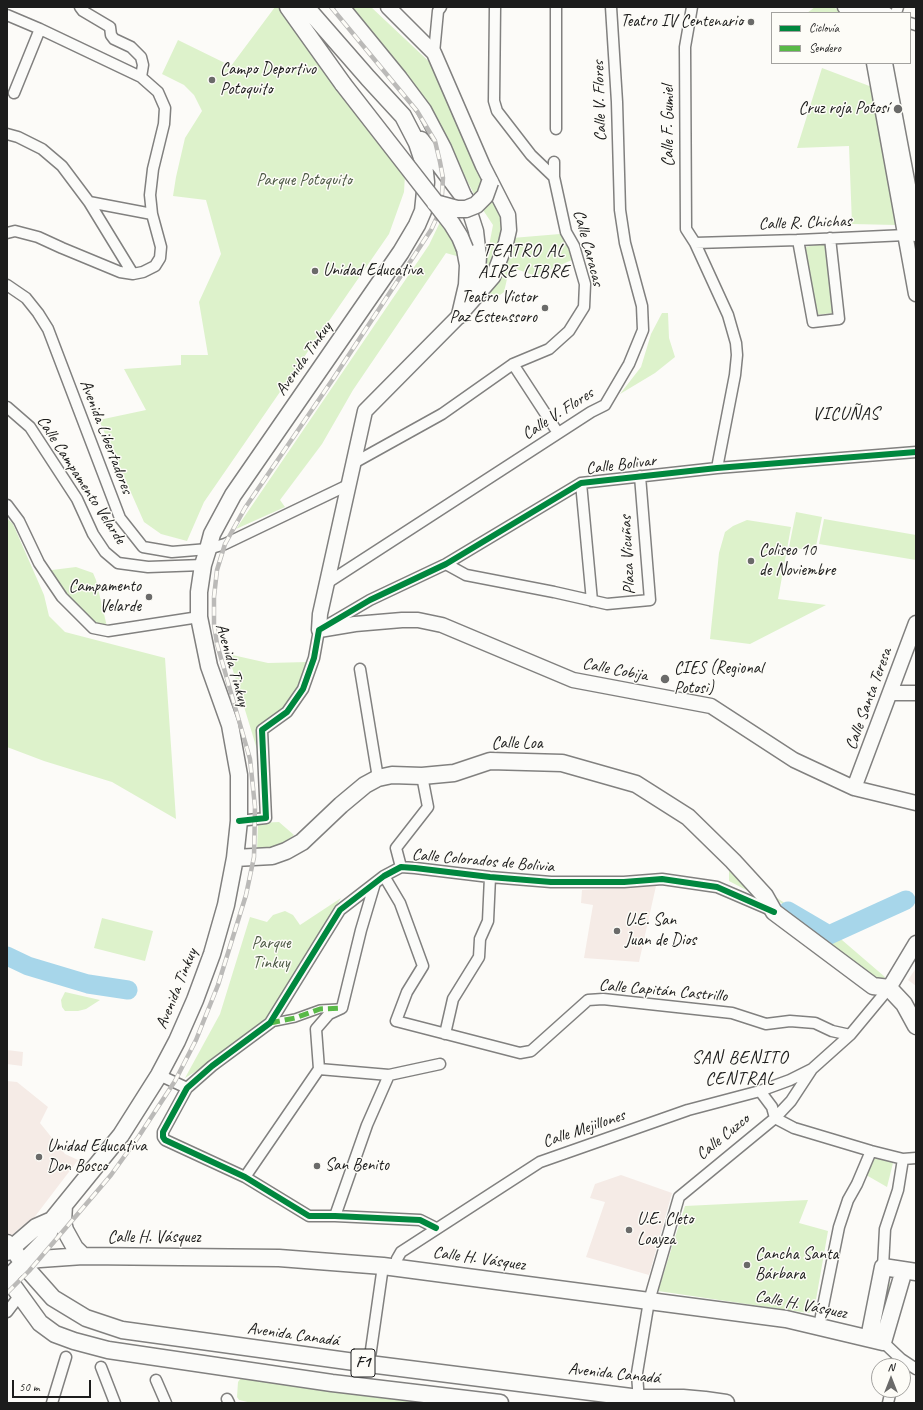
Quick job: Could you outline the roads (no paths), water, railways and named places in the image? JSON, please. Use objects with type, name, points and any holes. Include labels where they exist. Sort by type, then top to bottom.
[{"type":"main road","points":[[288,7],[343,84],[452,224],[460,237],[465,249],[468,265],[467,284],[460,315]]},
{"type":"main road","name":"Avenida Tinkuy","points":[[7,1279],[48,1237],[52,1220],[121,1135],[159,1075],[195,1000],[212,954],[226,905],[235,858],[239,821],[238,775],[230,725],[209,666],[199,617],[203,565],[212,534],[233,495],[396,258],[417,225],[423,211],[426,182],[425,170],[417,143],[403,116],[306,7]]},
{"type":"main road","points":[[342,7],[424,110],[444,148],[466,200],[476,231],[479,257],[476,295]]},
{"type":"main road","points":[[319,630],[320,614],[352,464],[365,411],[460,315],[494,276],[509,230],[508,216],[490,182],[434,54],[388,7]]},
{"type":"main road","points":[[845,7],[858,12]]},
{"type":"main road","points":[[874,64],[913,233]]},
{"type":"main road","points":[[885,64],[913,233],[916,294]]},
{"type":"main road","points":[[403,116],[466,200]]},
{"type":"main road","points":[[435,203],[457,209],[466,209],[476,205],[485,196],[490,182]]},
{"type":"main road","name":"Calle Cobija","points":[[319,630],[355,624],[402,620],[418,620],[442,625],[573,680],[711,706],[794,760],[854,788],[916,803]]},
{"type":"main road","name":"Calle Santa Teresa","points":[[854,788],[891,693],[916,623]]},
{"type":"main road","points":[[891,693],[916,693]]},
{"type":"main road","name":"Calle Loa","points":[[235,858],[272,856],[297,845],[365,785],[378,778],[392,775],[422,776],[454,773],[490,761],[562,763],[636,784],[688,817],[765,896],[774,912]]},
{"type":"main road","name":"Calle Colorados de Bolivia","points":[[774,912],[873,986],[889,988]]},
{"type":"main road","name":"Calle Cuzco","points":[[889,988],[916,943]]},
{"type":"main road","points":[[889,988],[904,1004],[916,1026]]},
{"type":"main road","points":[[64,1205],[63,1222],[65,1230],[75,1248],[83,1256]]},
{"type":"main road","name":"Avenida Tinkuy","points":[[9,1248],[36,1226],[52,1220]]},
{"type":"main road","name":"Avenida Canadá","points":[[9,1248],[24,1262],[53,1298],[67,1308],[86,1318],[122,1330],[639,1401],[683,1398],[726,1403]]},
{"type":"main road","name":"Calle H. Vásquez","points":[[24,1262],[40,1259],[83,1256],[279,1258],[389,1266],[786,1319],[876,1340]]},
{"type":"main road","points":[[884,1267],[910,1271],[876,1340],[884,1267]]},
{"type":"main road","name":"F1","points":[[7,1279],[40,1323],[55,1334],[74,1341],[108,1350],[332,1383],[500,1403]]},
{"type":"main road","points":[[35,1317],[53,1298]]},
{"type":"street","points":[[80,7],[83,11],[110,27],[111,35],[114,39],[131,47],[136,52],[141,58],[143,65],[141,78]]},
{"type":"street","points":[[434,54],[438,11],[440,7]]},
{"type":"street","points":[[495,7],[494,101],[497,111],[531,155],[554,177]]},
{"type":"street","points":[[556,7],[556,129]]},
{"type":"street","name":"Calle V. Flores","points":[[327,583],[558,433],[605,405],[629,364],[643,330],[642,306],[625,244],[620,210],[617,102],[611,7]]},
{"type":"street","name":"Calle F. Gumiel","points":[[692,7],[685,47],[686,229],[695,243],[728,315],[736,343],[735,375],[717,468]]},
{"type":"street","points":[[876,7],[886,12]]},
{"type":"street","points":[[7,16],[40,29],[141,78],[158,92],[165,108],[164,124],[152,169],[150,195],[152,214],[161,247],[160,258],[154,266],[144,272],[133,274],[120,272],[38,237],[15,231],[7,233]]},
{"type":"street","points":[[14,93],[40,29]]},
{"type":"street","points":[[7,134],[18,137],[42,149],[62,166],[89,202],[133,274]]},
{"type":"street","name":"Calle Caracas","points":[[352,464],[442,414],[513,364],[550,349],[569,332],[584,307],[585,284],[574,246],[566,232],[554,177],[554,162]]},
{"type":"street","points":[[89,202],[152,214]]},
{"type":"street","name":"Calle R. Chichas","points":[[695,243],[798,240],[913,233]]},
{"type":"street","points":[[798,240],[814,322],[839,319],[830,238]]},
{"type":"street","name":"Avenida Libertadores","points":[[7,286],[26,298],[48,329],[120,518],[143,547],[172,552],[208,549],[225,544],[348,485]]},
{"type":"street","points":[[513,364],[558,433]]},
{"type":"street","name":"Calle Campamento Velarde","points":[[7,407],[30,427],[77,499],[93,534],[105,552],[118,562],[148,567],[203,565]]},
{"type":"street","name":"Calle Bolivar","points":[[319,630],[370,600],[446,564],[581,483],[717,468],[916,452]]},
{"type":"street","name":"Plaza Vicuñas","points":[[592,601],[607,604],[650,600],[640,476]]},
{"type":"street","points":[[446,564],[466,575],[592,601],[581,483]]},
{"type":"street","points":[[7,505],[19,521],[39,563],[62,597],[93,628],[108,631],[199,617]]},
{"type":"street","points":[[239,821],[266,818],[262,730],[287,712],[303,689],[314,658],[319,630]]},
{"type":"street","points":[[360,669],[378,778]]},
{"type":"street","points":[[401,868],[396,848],[428,807],[422,776]]},
{"type":"street","name":"Calle Colorados de Bolivia","points":[[187,1088],[212,1066],[270,1023],[340,910],[384,876],[401,868],[414,868],[490,877],[580,883],[662,879],[717,887],[774,912]]},
{"type":"street","name":"Calle Capitán Castrillo","points":[[384,876],[400,903],[423,966],[407,992],[396,1021],[520,1053],[530,1051],[588,1000],[603,999],[732,1013],[766,1024],[790,1021],[815,1023],[832,1031],[850,1035]]},
{"type":"street","points":[[445,1034],[453,999],[479,957],[480,939],[488,921],[490,877]]},
{"type":"street","points":[[342,1008],[361,930],[375,883]]},
{"type":"street","name":"Calle Cuzco","points":[[639,1401],[638,1373],[648,1301],[679,1197],[775,1118],[791,1101],[812,1069],[850,1035],[889,988]]},
{"type":"street","points":[[270,1023],[295,1018],[320,1009],[342,1008]]},
{"type":"street","points":[[245,1177],[319,1069],[316,1029],[329,1014],[342,1008]]},
{"type":"street","points":[[319,1069],[389,1075],[440,1064]]},
{"type":"street","name":"Calle Mejillones","points":[[369,1364],[389,1266],[397,1259],[401,1252],[436,1228],[540,1162],[688,1110],[760,1091],[790,1080],[812,1069]]},
{"type":"street","points":[[159,1075],[187,1088],[163,1132],[163,1138],[165,1140],[245,1177],[309,1216],[420,1220],[436,1228]]},
{"type":"street","points":[[335,1216],[367,1126],[389,1075]]},
{"type":"street","points":[[760,1091],[772,1107],[775,1118],[794,1128],[871,1151],[903,1158],[916,1158]]},
{"type":"street","points":[[819,1326],[839,1226],[848,1200],[857,1184],[871,1151]]},
{"type":"street","points":[[884,1267],[885,1229],[898,1190],[903,1158]]},
{"type":"street","points":[[7,1312],[20,1295]]},
{"type":"street","name":"Calle H. Vásquez","points":[[876,1340],[896,1358]]},
{"type":"street","points":[[52,1403],[66,1357]]},
{"type":"street","points":[[101,1367],[115,1403]]},
{"type":"street","points":[[156,1380],[166,1403]]},
{"type":"waterway","points":[[788,911],[829,935],[906,900]]},
{"type":"waterway","points":[[7,956],[28,966],[88,984],[128,990]]},
{"type":"railway","points":[[7,1293],[29,1271],[111,1175],[139,1136],[175,1081],[196,1040],[218,985],[246,895],[254,857],[255,807],[250,759],[217,644],[214,624],[214,597],[217,570],[225,544],[245,508],[333,379],[431,230],[438,215],[443,178],[435,141],[417,111],[331,7]]},
{"type":"place","name":"Teatro IV Centenario","points":[[751,22]]},
{"type":"place","name":"Campo Deportivo Potoquito","points":[[212,80]]},
{"type":"place","name":"Cruz roja Potosí","points":[[898,109]]},
{"type":"place","name":"Unidad Educativa","points":[[315,271]]},
{"type":"place","name":"Teatro Victor Paz Estenssoro","points":[[545,308]]},
{"type":"place","name":"Coliseo 10 de Noviembre","points":[[751,561]]},
{"type":"place","name":"Campamento Velarde","points":[[149,597]]},
{"type":"place","name":"CIES (Regional Potosi)","points":[[665,679]]},
{"type":"place","name":"U.E. San Juan de Dios","points":[[617,931]]},
{"type":"place","name":"Unidad Educativa Don Bosco","points":[[39,1157]]},
{"type":"place","name":"San Benito","points":[[317,1166]]},
{"type":"place","name":"U.E. Cleto Loayza","points":[[629,1230]]},
{"type":"place","name":"Cancha Santa Bárbara","points":[[747,1265]]},
{"type":"district","name":"TEATRO AL AIRE LIBRE","points":[[524,261]]},
{"type":"district","name":"VICUÑAS","points":[[846,414]]},
{"type":"district","name":"SAN BENITO CENTRAL","points":[[740,1068]]},
{"type":"park label","name":"Parque Potoquito","points":[[304,181]]},
{"type":"park label","name":"Parque Tinkuy","points":[[271,954]]}]
